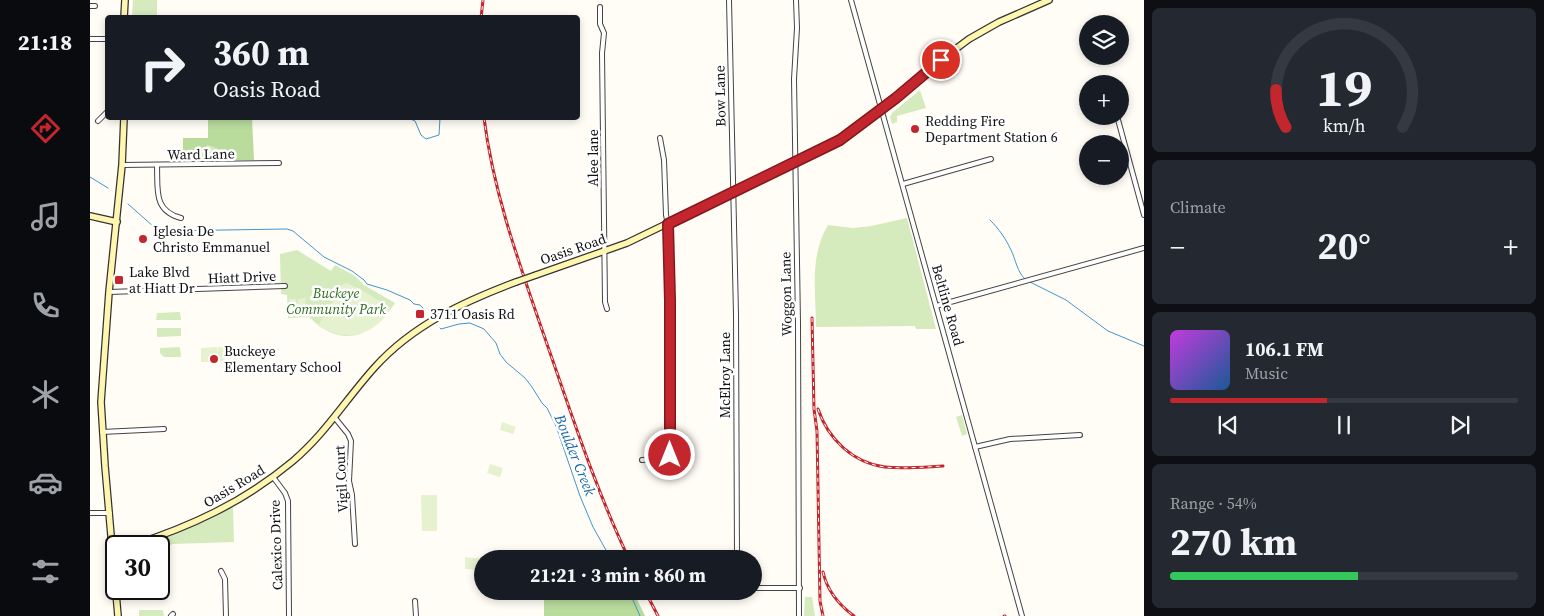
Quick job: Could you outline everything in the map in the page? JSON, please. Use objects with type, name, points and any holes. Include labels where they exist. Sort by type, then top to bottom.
[{"type":"main road","points":[[124,15],[125,0]]},
{"type":"main road","name":"Oasis Road","points":[[163,535],[207,517],[234,503],[274,477],[305,450],[335,418],[376,366],[420,327],[466,302],[516,282],[604,252],[668,224],[848,135],[941,60],[975,36],[1020,11],[1048,0]]},
{"type":"main road","points":[[112,535],[102,432],[102,371],[122,165],[124,120]]},
{"type":"main road","points":[[90,216],[117,222]]},
{"type":"main road","points":[[117,600],[118,616]]},
{"type":"street","name":"Bow Lane","points":[[730,0],[733,192]]},
{"type":"street","name":"Woggon Lane","points":[[796,0],[798,28],[794,79],[798,322],[799,616]]},
{"type":"street","name":"Beltline Road","points":[[851,0],[1022,616]]},
{"type":"street","points":[[90,6],[95,6]]},
{"type":"street","name":"Alee lane","points":[[600,7],[600,24],[604,33],[602,53],[604,252],[605,302],[607,309]]},
{"type":"street","points":[[90,39],[105,39]]},
{"type":"street","points":[[98,121],[105,113]]},
{"type":"street","points":[[1119,125],[1144,215]]},
{"type":"street","points":[[642,460],[659,460],[667,457],[671,452],[668,224],[664,160],[660,138]]},
{"type":"street","points":[[902,184],[991,159]]},
{"type":"street","name":"Ward Lane","points":[[122,165],[279,163]]},
{"type":"street","points":[[157,166],[159,198],[162,207],[182,218]]},
{"type":"street","name":"McElroy Lane","points":[[733,192],[736,315],[737,550]]},
{"type":"street","points":[[936,306],[1144,248]]},
{"type":"street","name":"Hiatt Drive","points":[[110,292],[286,286]]},
{"type":"street","name":"Vigil Court","points":[[335,418],[348,434],[351,441],[352,453],[349,481],[352,495],[355,544]]},
{"type":"street","points":[[102,432],[164,429]]},
{"type":"street","points":[[976,447],[1010,439],[1080,434]]},
{"type":"street","name":"Calexico Drive","points":[[274,477],[288,501],[289,616]]},
{"type":"street","points":[[90,513],[110,513]]},
{"type":"street","points":[[221,571],[225,578],[226,616]]},
{"type":"street","points":[[762,588],[800,588]]},
{"type":"street","points":[[416,601],[416,616]]},
{"type":"green space","points":[[133,0],[157,0],[157,15],[132,15]]},
{"type":"green space","points":[[920,90],[926,108],[897,116],[897,122],[892,124],[890,117],[892,113]]},
{"type":"green space","points":[[208,120],[252,120],[254,160],[232,160],[224,151],[207,145],[205,152],[193,154],[194,161],[183,161],[183,138],[208,138]]},
{"type":"green space","points":[[207,145],[224,151],[232,160],[194,161],[193,154],[203,153]]},
{"type":"green space","points":[[907,218],[936,329],[916,329],[915,326],[816,327],[816,262],[818,249],[828,225],[853,228]]},
{"type":"green space","name":"Buckeye Community Park","points":[[297,250],[331,271],[335,265],[395,303],[376,324],[366,331],[355,335],[344,336],[333,333],[321,327],[309,317],[288,318],[287,295],[281,294],[280,254]]},
{"type":"green space","points":[[346,283],[360,289],[391,308],[384,318],[368,331],[359,334],[339,334],[318,326],[342,285]]},
{"type":"green space","points":[[305,298],[306,314],[299,314],[298,299]]},
{"type":"green space","points":[[289,299],[296,299],[297,314],[290,314]]},
{"type":"green space","points":[[180,312],[181,320],[156,320],[157,313]]},
{"type":"green space","points":[[157,328],[181,328],[181,336],[157,337]]},
{"type":"green space","points":[[179,347],[181,357],[164,357],[160,353],[160,348]]},
{"type":"green space","points":[[217,347],[217,353],[218,347],[225,347],[226,361],[210,362],[209,358],[209,362],[201,362],[201,348]]},
{"type":"green space","points":[[962,415],[967,434],[962,436],[956,417]]},
{"type":"green space","points":[[502,422],[516,427],[513,434],[500,430]]},
{"type":"green space","points":[[490,464],[503,468],[500,477],[487,473]]},
{"type":"green space","points":[[421,495],[437,495],[437,531],[422,531]]},
{"type":"green space","points":[[233,507],[234,542],[170,545],[170,535]]},
{"type":"green space","points":[[465,557],[474,558],[474,570],[465,569]]},
{"type":"green space","points":[[805,597],[812,597],[815,616],[804,616]]},
{"type":"green space","points":[[544,600],[637,600],[645,616],[544,616]]},
{"type":"green space","points":[[139,610],[163,610],[164,616],[139,616]]},
{"type":"waterway","points":[[413,120],[415,121],[421,135],[426,139],[439,135],[440,120]]},
{"type":"waterway","name":"Boulder Creek","points":[[90,177],[108,188]]},
{"type":"waterway","name":"Boulder Creek","points":[[128,204],[154,227],[162,231],[287,229],[293,231],[324,257],[352,271],[367,284],[410,300],[425,310]]},
{"type":"waterway","points":[[990,220],[1007,242],[1018,269],[1025,279]]},
{"type":"waterway","points":[[1028,281],[1066,300],[1108,331],[1144,346]]},
{"type":"waterway","name":"Boulder Creek","points":[[440,328],[470,323],[484,329],[496,343],[500,354],[506,362],[525,378],[532,387],[547,408],[556,426],[580,496],[593,527],[606,550]]},
{"type":"waterway","name":"Boulder Creek","points":[[633,600],[640,616]]},
{"type":"railway","points":[[481,15],[483,0]]},
{"type":"railway","points":[[484,120],[502,205],[519,262],[586,454],[625,550]]},
{"type":"railway","points":[[812,318],[814,409],[817,431],[820,601],[823,616]]},
{"type":"railway","points":[[818,409],[822,420],[835,439],[843,448],[862,460],[873,465],[892,468],[943,466]]},
{"type":"railway","points":[[823,572],[827,585],[834,597],[854,616]]},
{"type":"railway","points":[[650,600],[658,616]]},
{"type":"place","name":"Redding Fire Department Station 6","points":[[915,129]]},
{"type":"place","name":"Iglesia De Christo Emmanuel","points":[[143,239]]},
{"type":"place","name":"Lake Blvd at Hiatt Dr","points":[[119,280]]},
{"type":"place","name":"3711 Oasis Rd","points":[[420,314]]},
{"type":"place","name":"Buckeye Elementary School","points":[[214,359]]},
{"type":"route","points":[[670,455],[668,224],[840,140],[896,98],[941,60]]}]
